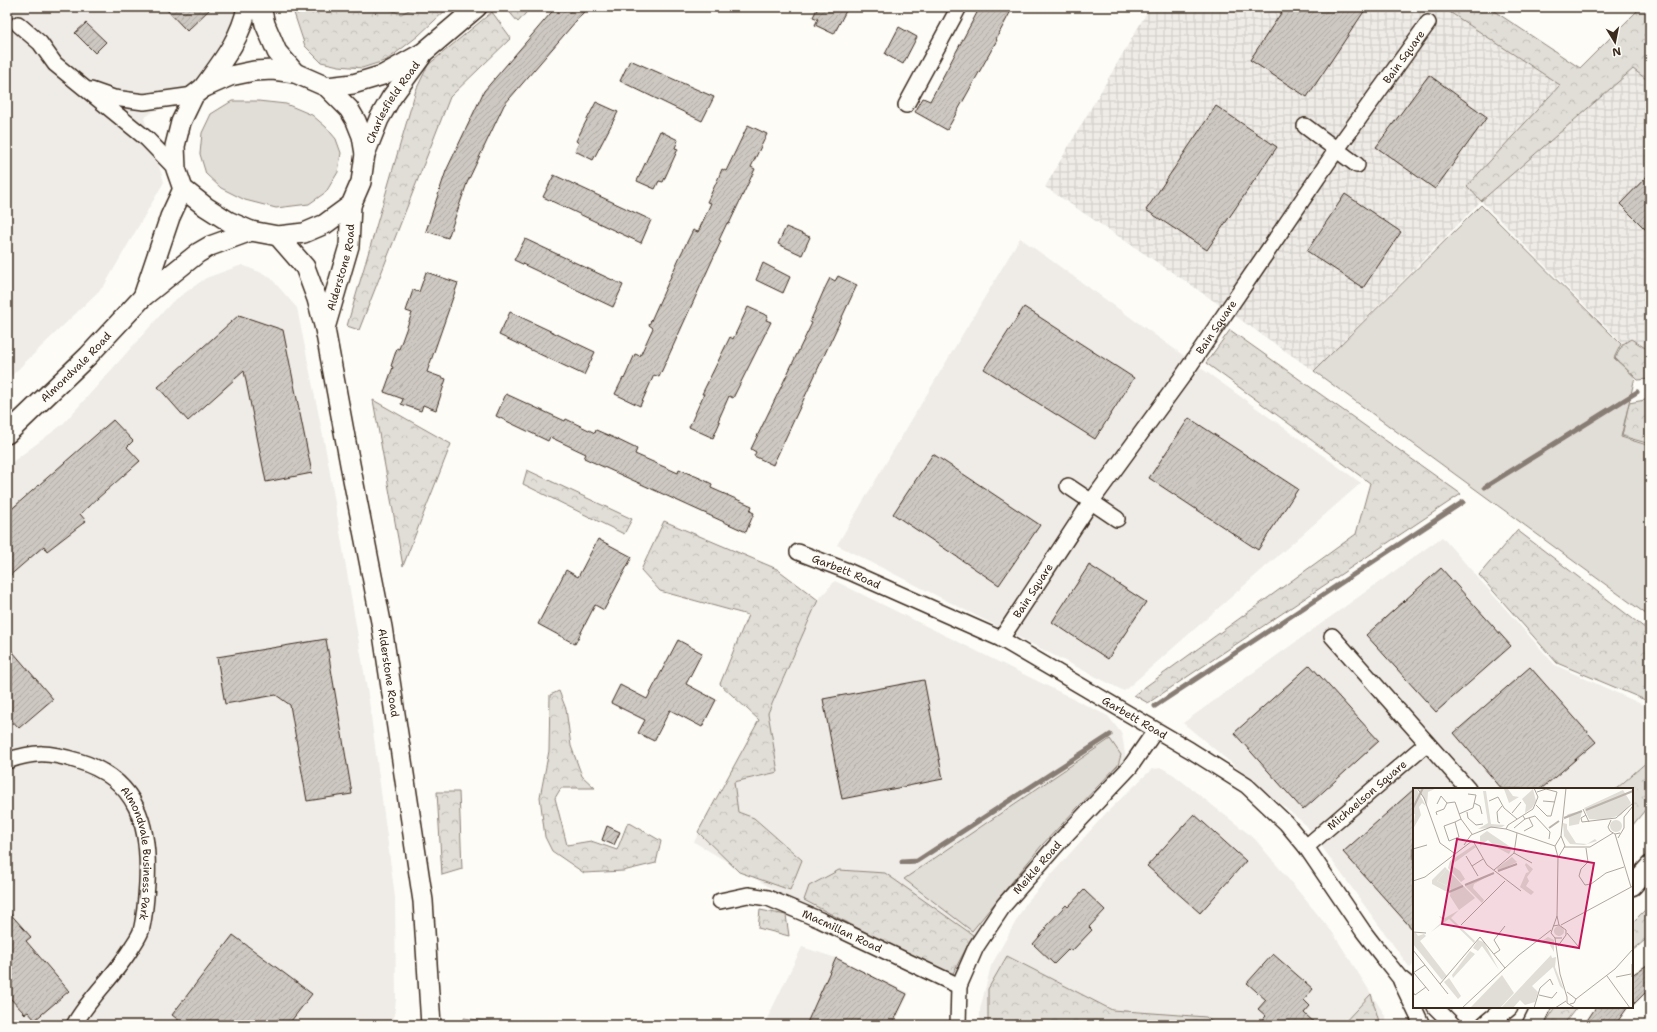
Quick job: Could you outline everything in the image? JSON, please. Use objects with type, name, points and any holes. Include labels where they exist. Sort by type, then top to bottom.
[{"type":"street","points":[[247,7],[241,30],[228,53],[198,92],[181,122],[174,146],[176,169],[184,189],[206,207],[228,221],[251,231],[278,236],[304,234],[325,224],[352,205]]},
{"type":"street","points":[[261,7],[265,24],[277,52],[294,72]]},
{"type":"street","name":"Charlesfield Road","points":[[328,87],[352,84],[383,75],[424,52],[477,7]]},
{"type":"street","points":[[906,105],[959,7]]},
{"type":"street","name":"Bain Square","points":[[1001,639],[1091,502],[1221,321],[1337,149],[1428,23]]},
{"type":"street","points":[[18,24],[40,43],[55,64],[147,139],[176,169]]},
{"type":"street","name":"Charlesfield Road","points":[[365,154],[378,119],[424,52]]},
{"type":"street","points":[[83,87],[114,98],[144,102],[198,92],[230,76],[254,70],[294,72],[328,87],[349,110],[356,121],[362,136],[365,154]]},
{"type":"street","points":[[1305,126],[1357,165]]},
{"type":"street","name":"Alderstone Road","points":[[325,329],[349,246],[352,205],[361,182],[365,154]]},
{"type":"street","name":"Almondvale Road","points":[[143,297],[170,217],[184,189]]},
{"type":"street","name":"Almondvale Road","points":[[7,434],[88,356],[143,297],[198,253],[210,246],[251,231]]},
{"type":"street","name":"Alderstone Road","points":[[278,236],[305,267],[317,299],[325,329],[385,642],[423,901],[430,1024]]},
{"type":"street","points":[[1068,486],[1117,519]]},
{"type":"street","name":"Garbett Road","points":[[798,552],[850,572],[1001,639],[1155,731],[1190,750],[1247,786],[1286,823],[1306,847],[1363,931],[1399,977],[1413,1006]]},
{"type":"street","points":[[1332,636],[1467,788]]},
{"type":"street","name":"Meikle Road","points":[[958,1025],[959,986],[976,947],[1004,904],[1061,840],[1130,767],[1155,731]]},
{"type":"street","name":"Michaelson Square","points":[[1306,847],[1427,744]]},
{"type":"street","name":"Almondvale Business Park","points":[[7,762],[26,754],[53,754],[91,765],[118,783],[131,798],[142,818],[147,846],[148,864],[145,910],[140,933],[125,959],[87,1005],[74,1025]]},
{"type":"street","points":[[1633,885],[1650,866]]},
{"type":"street","name":"Macmillan Road","points":[[720,901],[748,896],[768,898],[820,920],[959,986]]},
{"type":"street","name":"Garbett Road","points":[[1399,977],[1413,988]]},
{"type":"street","name":"Garbett Road","points":[[1414,1008],[1422,1025]]},
{"type":"street","points":[[1436,1008],[1453,1025]]},
{"type":"street","points":[[1486,1025],[1507,1008]]},
{"type":"street","points":[[1532,1025],[1540,1008]]},
{"type":"shaded area","points":[[7,7],[237,7],[233,33],[197,82],[144,118],[164,182],[104,286],[7,380]]},
{"type":"shaded area","points":[[1150,7],[1464,7],[1579,84],[1650,11],[1650,354],[1623,344],[1481,201],[1314,371],[1191,285],[1045,187]]},
{"type":"shaded area","points":[[1020,238],[1361,483],[1124,691],[837,545]]},
{"type":"shaded area","points":[[242,265],[269,276],[297,308],[327,456],[369,701],[395,897],[396,999],[393,1025],[7,1025],[7,466],[63,424],[172,302],[206,278]]},
{"type":"shaded area","points":[[1442,537],[1555,665],[1650,708],[1650,758],[1616,788],[1413,788],[1413,965],[1410,968],[1306,825],[1183,723]]},
{"type":"shaded area","points":[[835,581],[1108,716],[1122,734],[1126,760],[956,977],[783,895],[694,842],[759,720],[768,713],[818,600]]},
{"type":"shaded area","points":[[1162,768],[1174,775],[1255,839],[1333,933],[1384,1014],[1388,1025],[980,1025],[980,1009],[991,966],[1026,903],[1105,814],[1152,769]]},
{"type":"shaded area","points":[[802,947],[836,958],[909,993],[894,1025],[764,1025]]},
{"type":"green space","points":[[292,7],[384,7],[401,14],[415,7],[449,7],[418,36],[387,60],[362,68],[339,66],[321,62],[305,46]]},
{"type":"green space","points":[[505,7],[531,7],[518,22]]},
{"type":"green space","points":[[1442,7],[1488,7],[1580,68],[1641,7],[1650,7],[1650,29],[1644,35],[1650,41],[1650,82],[1633,69],[1481,201],[1467,186],[1560,85]]},
{"type":"green space","points":[[492,12],[511,38],[450,97],[359,330],[347,326],[416,90],[428,65]]},
{"type":"green space","points":[[232,101],[258,101],[286,104],[312,115],[326,127],[336,139],[341,153],[338,172],[326,192],[309,204],[276,208],[245,200],[221,188],[206,174],[200,154],[202,133],[211,114]]},
{"type":"green space","points":[[1481,205],[1621,344],[1614,358],[1635,377],[1621,437],[1650,446],[1650,617],[1314,371]]},
{"type":"green space","points":[[1230,330],[1461,494],[1148,703],[1134,695],[1356,534],[1370,483],[1206,363]]},
{"type":"green space","points":[[1631,339],[1650,351],[1650,379],[1638,380],[1615,358],[1623,344]]},
{"type":"green space","points":[[1650,399],[1650,444],[1622,436],[1629,403]]},
{"type":"green space","points":[[373,400],[451,444],[403,566]]},
{"type":"green space","points":[[527,470],[632,519],[624,534],[523,484]]},
{"type":"green space","points":[[664,521],[777,569],[818,600],[768,713],[778,772],[734,782],[738,812],[754,818],[802,860],[790,890],[739,872],[698,832],[759,720],[720,684],[748,615],[660,591],[641,570]]},
{"type":"green space","points":[[1517,530],[1650,632],[1650,702],[1557,663],[1479,575]]},
{"type":"green space","points":[[559,691],[566,709],[571,746],[582,776],[595,788],[561,788],[555,798],[567,845],[591,841],[617,850],[628,822],[661,841],[656,863],[623,871],[584,873],[552,851],[545,837],[540,797],[549,751],[550,695]]},
{"type":"green space","points":[[1110,739],[1121,755],[1118,765],[1042,845],[972,931],[904,879]]},
{"type":"green space","points":[[1650,759],[1650,804],[1633,825],[1633,788],[1617,788]]},
{"type":"green space","points":[[437,792],[459,792],[462,869],[442,875]]},
{"type":"green space","points":[[839,870],[885,873],[973,935],[951,977],[804,900],[809,886]]},
{"type":"green space","points":[[1650,905],[1650,936],[1633,950],[1633,922]]},
{"type":"green space","points":[[760,910],[786,915],[789,936],[758,928]]},
{"type":"green space","points":[[1007,956],[1112,1010],[1206,1017],[1216,1025],[988,1025],[988,989]]},
{"type":"green space","points":[[1371,994],[1380,1025],[1342,1025]]},
{"type":"green space","points":[[1555,1008],[1576,1008],[1563,1025],[1544,1025]]},
{"type":"green space","points":[[464,1018],[499,1023],[500,1025],[465,1025]]},
{"type":"building","points":[[164,7],[212,7],[187,31]]},
{"type":"building","points":[[556,7],[588,7],[504,105],[467,183],[448,238],[426,231],[446,171],[484,91]]},
{"type":"building","points":[[818,7],[848,7],[834,34],[815,25],[818,19],[813,17]]},
{"type":"building","points":[[980,7],[1013,7],[996,39],[997,40],[947,130],[915,112],[923,98],[930,101]]},
{"type":"building","points":[[1285,7],[1367,7],[1307,97],[1250,60]]},
{"type":"building","points":[[86,23],[106,42],[95,53],[75,33]]},
{"type":"building","points":[[899,27],[917,37],[903,64],[885,54]]},
{"type":"building","points":[[630,60],[714,97],[702,121],[620,81]]},
{"type":"building","points":[[1429,75],[1487,117],[1435,189],[1376,147]]},
{"type":"building","points":[[596,102],[618,112],[593,160],[575,151],[579,143],[576,141]]},
{"type":"building","points":[[1216,106],[1277,147],[1207,250],[1146,210]]},
{"type":"building","points":[[748,125],[767,134],[751,167],[755,169],[729,224],[727,223],[719,240],[721,241],[659,377],[654,375],[640,406],[615,394],[623,378],[624,379],[635,354],[640,356],[653,328],[649,325],[681,254],[693,230],[698,232],[711,203],[707,202],[722,169],[726,171]]},
{"type":"building","points":[[660,131],[678,140],[675,148],[678,149],[663,182],[659,181],[655,189],[637,181]]},
{"type":"building","points":[[1650,173],[1650,234],[1620,204]]},
{"type":"building","points":[[554,175],[651,220],[641,243],[543,197]]},
{"type":"building","points":[[1345,194],[1401,232],[1363,288],[1307,251]]},
{"type":"building","points":[[786,227],[810,237],[802,255],[778,244]]},
{"type":"building","points":[[525,239],[623,285],[613,307],[514,260]]},
{"type":"building","points":[[763,263],[790,277],[783,293],[756,280]]},
{"type":"building","points":[[426,272],[458,283],[427,372],[446,379],[436,410],[423,405],[421,411],[401,404],[403,399],[384,392],[393,367],[391,366],[397,348],[399,349],[412,313],[406,311],[413,290],[419,292]]},
{"type":"building","points":[[838,276],[857,285],[773,465],[754,456],[756,452],[751,449],[812,323],[810,322],[830,278],[835,281]]},
{"type":"building","points":[[748,307],[768,316],[766,320],[771,322],[733,398],[729,396],[718,421],[720,422],[713,438],[689,427],[704,394],[702,394],[730,337],[733,339]]},
{"type":"building","points":[[1024,307],[1134,378],[1095,439],[984,369]]},
{"type":"building","points":[[510,312],[595,352],[584,375],[499,335]]},
{"type":"building","points":[[239,315],[283,330],[312,473],[266,482],[244,371],[188,421],[158,387]]},
{"type":"building","points":[[506,394],[565,421],[566,419],[595,433],[596,430],[612,437],[637,449],[635,454],[678,473],[679,469],[702,479],[712,484],[711,488],[752,506],[750,511],[754,513],[746,532],[584,458],[586,454],[550,437],[548,441],[496,416]]},
{"type":"building","points":[[1189,418],[1298,489],[1258,550],[1149,478]]},
{"type":"building","points":[[113,420],[133,441],[127,447],[140,461],[80,514],[86,521],[47,551],[44,546],[7,578],[7,513]]},
{"type":"building","points":[[933,454],[1040,525],[999,585],[893,514]]},
{"type":"building","points":[[598,539],[632,557],[604,610],[595,605],[575,644],[538,624],[566,570],[578,577]]},
{"type":"building","points":[[1089,565],[1146,602],[1108,659],[1052,622]]},
{"type":"building","points":[[1441,568],[1511,646],[1436,712],[1366,635]]},
{"type":"building","points":[[326,639],[352,794],[307,801],[290,705],[276,695],[225,704],[217,657]]},
{"type":"building","points":[[678,640],[702,653],[686,684],[716,700],[702,727],[670,710],[654,741],[638,733],[645,720],[611,703],[620,685],[647,699]]},
{"type":"building","points":[[7,645],[53,699],[19,728],[7,715]]},
{"type":"building","points":[[1310,665],[1379,741],[1303,810],[1234,733]]},
{"type":"building","points":[[1530,667],[1596,742],[1542,788],[1501,788],[1454,733]]},
{"type":"building","points":[[924,680],[943,779],[842,799],[823,699]]},
{"type":"building","points":[[1413,790],[1413,930],[1343,852]]},
{"type":"building","points":[[1194,814],[1246,861],[1200,913],[1147,866]]},
{"type":"building","points":[[607,826],[620,832],[614,845],[602,840]]},
{"type":"building","points":[[1084,890],[1105,910],[1089,927],[1092,930],[1072,951],[1069,949],[1054,964],[1033,944],[1047,928],[1045,927],[1066,905],[1068,907]]},
{"type":"building","points":[[7,910],[31,937],[26,941],[69,991],[35,1020],[28,1012],[25,1014],[7,995]]},
{"type":"building","points":[[233,935],[312,994],[288,1025],[185,1025],[172,1015]]},
{"type":"building","points":[[1273,954],[1313,989],[1304,1000],[1310,1006],[1304,1013],[1317,1025],[1258,1025],[1266,1016],[1258,1009],[1266,1000],[1247,983]]},
{"type":"building","points":[[836,958],[907,994],[892,1025],[806,1025]]},
{"type":"building","points":[[1650,963],[1650,988],[1633,1005],[1633,974]]},
{"type":"building","points":[[1595,1008],[1627,1008],[1615,1025],[1584,1025]]},
{"type":"waterway","points":[[1485,487],[1637,392]]},
{"type":"waterway","points":[[1155,706],[1463,502]]},
{"type":"waterway","points":[[902,862],[917,861],[1110,735]]}]
